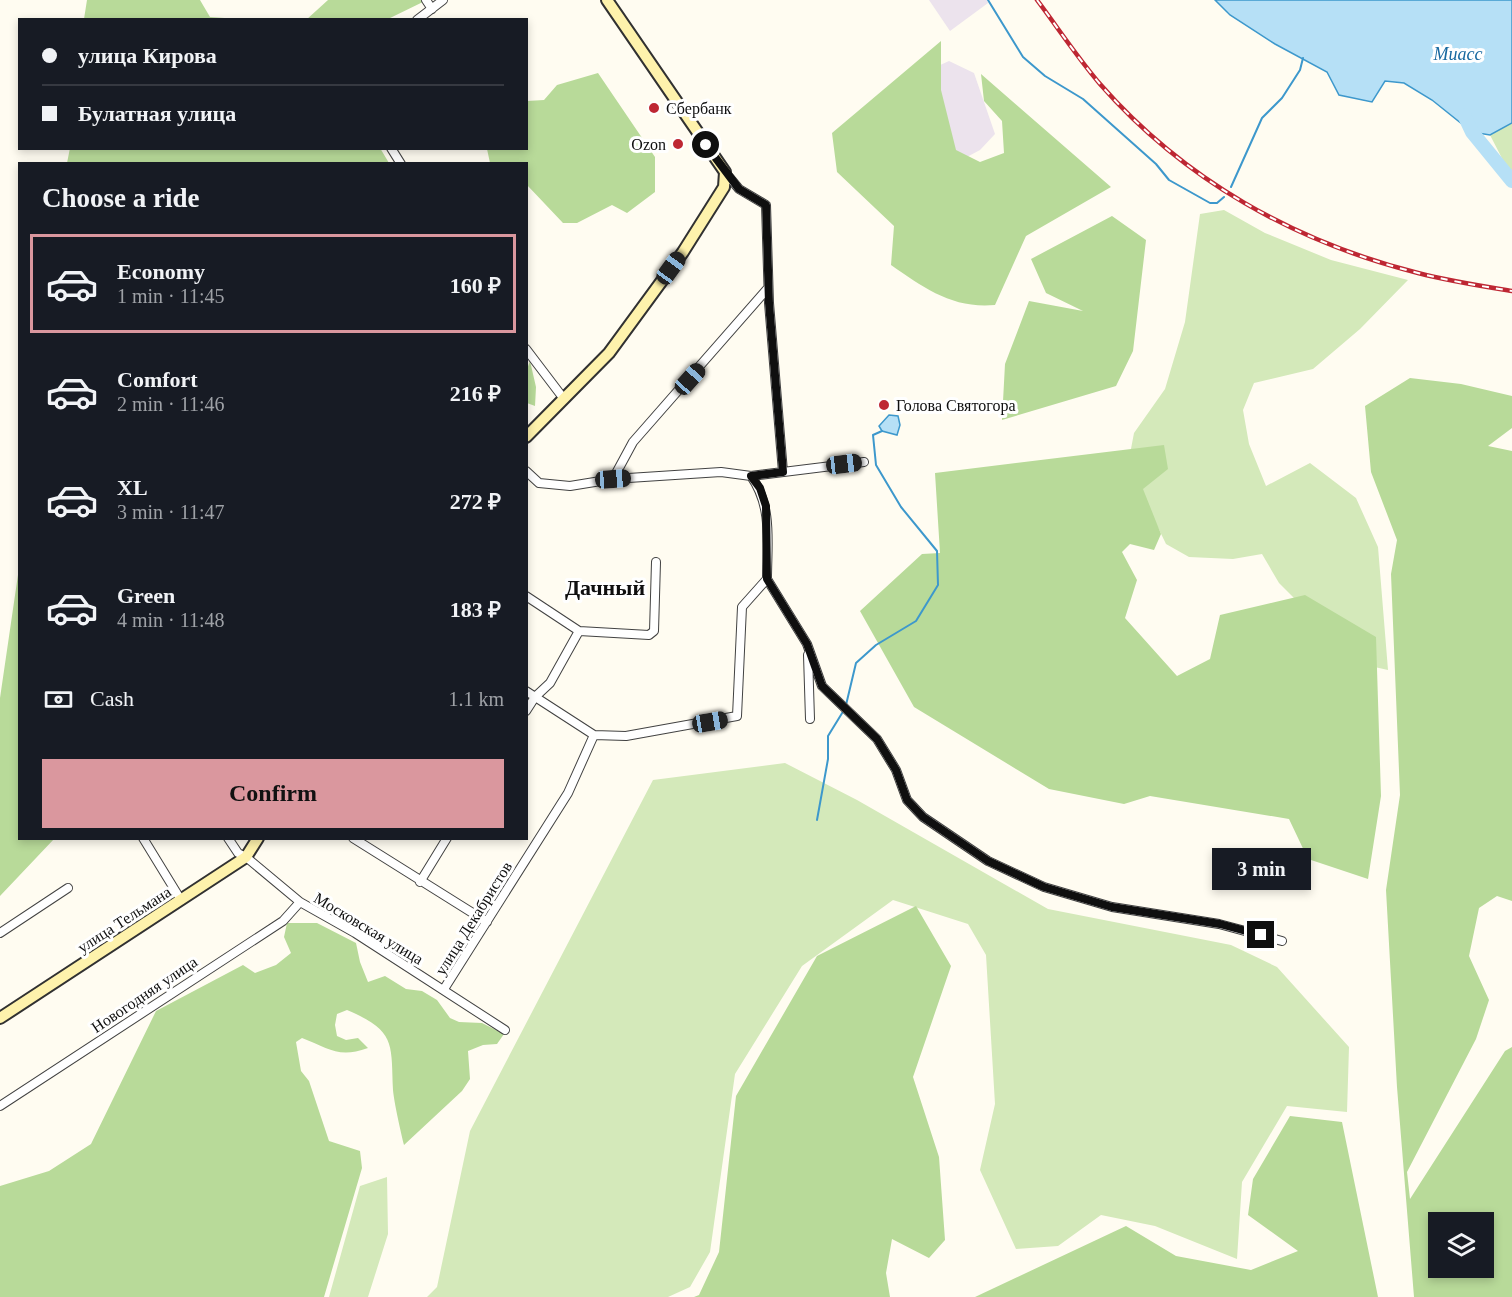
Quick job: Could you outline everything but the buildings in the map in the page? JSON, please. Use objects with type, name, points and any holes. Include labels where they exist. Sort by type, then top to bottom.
[{"type":"street","points":[[426,0],[432,9]]},
{"type":"street","points":[[420,18],[443,0]]},
{"type":"street","points":[[608,0],[725,172],[739,189],[766,205],[768,288],[783,472]]},
{"type":"street","points":[[528,435],[609,353],[683,252],[724,187],[725,172]]},
{"type":"street","points":[[613,479],[633,442],[768,288]]},
{"type":"street","points":[[528,352],[564,399]]},
{"type":"street","points":[[528,473],[539,483],[570,486],[613,479],[721,472],[751,476],[864,462]]},
{"type":"street","points":[[751,476],[760,488],[766,506],[767,579],[807,644],[822,686],[877,739],[896,770],[907,800],[923,817],[988,861],[1044,887],[1112,907],[1220,924],[1282,941]]},
{"type":"street","points":[[528,597],[579,631],[649,635],[654,631],[656,562]]},
{"type":"street","points":[[528,693],[594,735],[626,736],[736,716],[742,607],[767,579]]},
{"type":"street","points":[[528,708],[535,697],[550,683],[579,631]]},
{"type":"street","points":[[807,644],[810,719]]},
{"type":"street","name":"улица Декабристов","points":[[444,989],[568,793],[594,735]]},
{"type":"street","points":[[144,840],[182,900]]},
{"type":"street","name":"Московская улица","points":[[229,840],[238,853],[246,857],[300,902],[444,989],[506,1030]]},
{"type":"street","name":"улица Тельмана","points":[[0,1018],[246,857],[257,840]]},
{"type":"street","points":[[355,840],[487,922]]},
{"type":"street","points":[[420,882],[446,840]]},
{"type":"street","points":[[0,933],[68,888]]},
{"type":"street","name":"Новогодняя улица","points":[[0,1106],[283,921],[300,902]]},
{"type":"shaded area","points":[[929,0],[987,0],[988,3],[950,31]]},
{"type":"shaded area","points":[[949,61],[974,73],[995,134],[980,150],[965,158],[949,149],[937,98],[938,66]]},
{"type":"green space","points":[[87,0],[200,0],[210,17],[224,18],[84,18]]},
{"type":"green space","points":[[328,0],[427,0],[390,18],[308,18]]},
{"type":"green space","points":[[941,41],[941,90],[956,150],[980,162],[1004,153],[1002,121],[984,101],[981,74],[1111,187],[1026,236],[995,305],[966,304],[952,300],[927,289],[891,265],[894,226],[837,172],[832,133]]},
{"type":"green space","points":[[598,73],[655,157],[655,192],[627,213],[612,205],[577,223],[563,223],[528,186],[528,162],[490,162],[487,150],[528,150],[528,101],[544,100],[557,85]]},
{"type":"green space","points":[[1512,123],[1512,172],[1507,168],[1490,135]]},
{"type":"green space","points":[[70,150],[381,150],[388,162],[67,162]]},
{"type":"green space","points":[[1224,210],[1265,233],[1331,260],[1408,280],[1360,329],[1313,369],[1254,383],[1243,410],[1249,444],[1266,486],[1310,463],[1356,498],[1378,547],[1388,670],[1334,658],[1302,606],[1279,583],[1262,554],[1233,559],[1189,557],[1166,544],[1151,513],[1130,454],[1134,433],[1165,389],[1185,322],[1200,214]]},
{"type":"green space","points":[[1112,216],[1146,240],[1133,351],[1116,386],[1002,420],[1005,364],[1029,301],[1083,311],[1046,293],[1031,259]]},
{"type":"green space","points":[[530,361],[536,387],[535,406],[528,403]]},
{"type":"green space","points":[[1410,378],[1461,384],[1512,396],[1512,428],[1488,446],[1512,451],[1512,901],[1497,896],[1479,908],[1469,956],[1489,1000],[1476,1039],[1407,1172],[1410,1199],[1505,1051],[1512,1047],[1512,1297],[1414,1297],[1397,1087],[1386,890],[1400,795],[1391,574],[1397,540],[1371,472],[1365,406]]},
{"type":"green space","points":[[1164,445],[1168,469],[1143,489],[1161,534],[1154,550],[1130,544],[1122,552],[1137,580],[1125,618],[1177,676],[1210,659],[1220,615],[1305,595],[1376,637],[1381,796],[1368,879],[1308,859],[1289,819],[1150,796],[1124,804],[1049,789],[914,707],[860,611],[922,554],[940,553],[935,473]]},
{"type":"green space","points":[[18,575],[18,840],[53,840],[0,896],[0,698]]},
{"type":"green space","points":[[785,763],[857,800],[1048,909],[1231,945],[1277,967],[1349,1047],[1347,1112],[1287,1106],[1242,1182],[1237,1259],[1155,1226],[1101,1215],[1058,1246],[1016,1249],[980,1170],[995,1104],[986,955],[968,924],[893,900],[802,966],[735,1074],[710,1252],[690,1287],[668,1297],[427,1297],[437,1287],[470,1131],[653,780]]},
{"type":"green space","points":[[916,906],[951,966],[913,1077],[939,1157],[945,1240],[929,1258],[892,1239],[886,1273],[890,1297],[694,1297],[699,1295],[719,1252],[736,1096],[817,956]]},
{"type":"green space","points":[[287,923],[317,923],[356,943],[368,982],[385,976],[406,989],[422,991],[437,1000],[450,1018],[459,1022],[482,1023],[504,1034],[497,1044],[483,1045],[468,1051],[470,1079],[462,1091],[404,1145],[394,1095],[390,1050],[383,1032],[375,1025],[347,1010],[337,1014],[335,1025],[337,1036],[346,1040],[358,1038],[368,1048],[341,1052],[302,1038],[296,1042],[301,1071],[309,1081],[329,1141],[360,1151],[362,1168],[324,1297],[0,1297],[0,1186],[49,1171],[91,1144],[156,1011],[243,965],[255,973],[276,965],[291,953],[284,937]]},
{"type":"green space","points":[[1290,1116],[1342,1122],[1378,1297],[975,1297],[1126,1226],[1176,1256],[1251,1270],[1298,1251],[1248,1215],[1253,1179]]},
{"type":"green space","points":[[387,1177],[388,1234],[368,1297],[329,1297],[360,1186]]},
{"type":"water","name":"Миасс","points":[[1215,0],[1512,0],[1512,123],[1490,135],[1472,132],[1432,100],[1404,83],[1385,81],[1372,102],[1339,95],[1327,72],[1275,44],[1230,15]]},
{"type":"water","points":[[889,415],[898,416],[900,425],[897,435],[882,431],[879,426]]},
{"type":"waterway","points":[[988,0],[1023,57],[1045,76],[1083,99],[1156,164],[1169,180],[1210,203],[1217,203],[1224,197]]},
{"type":"waterway","points":[[1231,187],[1262,118],[1282,98],[1300,70],[1303,58]]},
{"type":"waterway","name":"Миасс","points":[[1464,115],[1472,132],[1512,181]]},
{"type":"waterway","points":[[846,705],[856,663],[876,645],[916,621],[938,585],[937,551],[901,507],[876,465],[873,435],[882,431]]},
{"type":"waterway","points":[[817,820],[828,759],[828,736],[844,710]]},
{"type":"railway","points":[[1037,0],[1100,84],[1133,118],[1168,150],[1205,178],[1244,203],[1285,225],[1372,260],[1418,273],[1512,291]]},
{"type":"place","name":"Сбербанк","points":[[654,108]]},
{"type":"place","name":"Ozon","points":[[678,144]]},
{"type":"place","name":"Голова Святогора","points":[[884,405]]},
{"type":"district","name":"Дачный","points":[[605,587]]},
{"type":"route","points":[[706,145],[739,189],[766,205],[769,303],[783,472],[751,476],[760,488],[766,506],[767,579],[807,644],[822,686],[877,739],[896,770],[907,800],[923,817],[988,861],[1044,887],[1112,907],[1220,924],[1261,935]]}]
